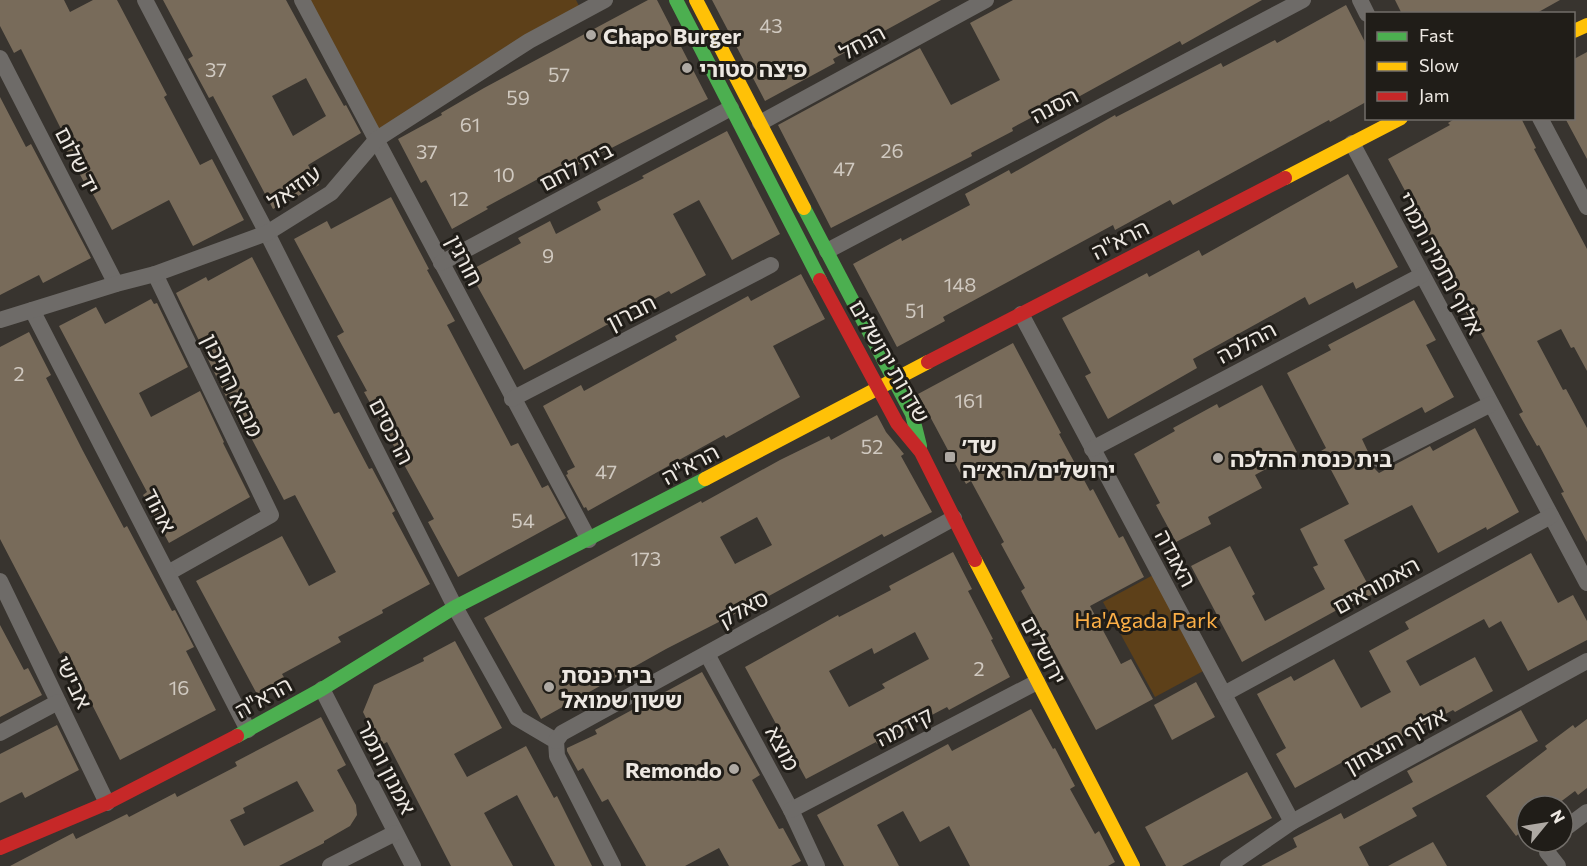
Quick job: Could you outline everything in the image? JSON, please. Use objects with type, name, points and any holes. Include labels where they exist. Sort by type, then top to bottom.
[{"type":"street","name":"הרכסים","points":[[145,0],[267,232],[455,607],[517,718],[556,741]]},
{"type":"street","name":"חורגין","points":[[302,0],[512,399],[589,540]]},
{"type":"street","name":"עוזיאל","points":[[0,320],[155,274],[267,232],[331,193],[377,139],[529,41],[605,0]]},
{"type":"street","name":"שדרות ירושלים","points":[[676,0],[897,423],[921,452]]},
{"type":"street","name":"שדרות ירושלים","points":[[696,0],[912,414],[921,452]]},
{"type":"street","name":"הנחל","points":[[760,123],[986,0]]},
{"type":"street","name":"הסנה","points":[[827,250],[1303,0]]},
{"type":"street","name":"יד שלום","points":[[0,58],[116,284]]},
{"type":"street","name":"בית לחם","points":[[441,262],[731,108]]},
{"type":"street","name":"הרא\"ה","points":[[0,848],[107,803],[248,730],[322,689],[455,607],[589,540],[1397,120]]},
{"type":"street","points":[[1541,120],[1587,207]]},
{"type":"street","name":"אלוף נחמיה תמרי","points":[[1352,144],[1587,583]]},
{"type":"street","name":"חברון","points":[[512,399],[771,265]]},
{"type":"street","name":"מבוא התיכון","points":[[155,274],[271,516],[168,573]]},
{"type":"street","name":"ההלכה","points":[[1092,449],[1422,275]]},
{"type":"street","name":"אהוד","points":[[32,310],[248,730]]},
{"type":"street","name":"האגדה","points":[[1021,314],[1292,822]]},
{"type":"street","points":[[1380,460],[1491,404]]},
{"type":"street","name":"ירושלים","points":[[921,452],[1133,866]]},
{"type":"street","name":"האמוראים","points":[[1224,694],[1551,516]]},
{"type":"street","name":"סאלק","points":[[556,741],[561,732],[954,518]]},
{"type":"street","name":"אבישי","points":[[0,581],[107,803]]},
{"type":"street","name":"מוצא","points":[[707,654],[791,810],[817,866]]},
{"type":"street","name":"אלוף הנצחון","points":[[1228,866],[1292,822],[1587,661]]},
{"type":"street","name":"קידמה","points":[[791,810],[1037,682]]},
{"type":"street","name":"אמנון ותמר","points":[[322,689],[412,866]]},
{"type":"street","points":[[0,734],[58,702]]},
{"type":"street","points":[[556,741],[557,756],[613,866]]},
{"type":"street","points":[[330,866],[395,833]]},
{"type":"street","points":[[1549,854],[1558,866]]},
{"type":"green space","points":[[309,0],[576,0],[582,12],[378,129]]},
{"type":"green space","name":"Ha'Agada Park","points":[[1155,574],[1207,669],[1155,697],[1103,602]]},
{"type":"building","points":[[0,0],[64,0],[70,12],[93,0],[117,0],[167,95],[164,97],[200,165],[212,159],[244,220],[193,246],[169,200],[112,230],[67,151],[71,149],[21,49],[14,53],[0,26]]},
{"type":"building","points":[[163,0],[286,0],[361,133],[308,165],[319,185],[273,209],[213,96],[209,98],[188,59],[193,56]],"holes":[[[306,78],[326,116],[293,136],[272,96]]]},
{"type":"building","points":[[648,0],[657,0],[708,99],[578,165],[575,161],[539,181],[538,179],[486,207],[488,209],[452,229],[426,180],[421,183],[398,139],[442,115],[441,113],[484,88]]},
{"type":"building","points":[[712,0],[941,0],[833,59],[835,63],[765,101]]},
{"type":"building","points":[[1013,0],[1262,0],[1182,45],[1180,41],[1060,107],[1059,103],[1012,128],[1013,131],[971,153],[972,156],[831,228],[778,125],[920,48],[951,105],[1000,80],[970,23]]},
{"type":"building","points":[[1395,0],[1560,0],[1539,12],[1401,12]]},
{"type":"building","points":[[1346,5],[1365,42],[1365,103],[1173,205],[1170,200],[1115,230],[1113,225],[943,317],[945,321],[897,347],[853,264],[970,205],[965,194],[1009,170],[1011,174],[1115,115],[1116,117],[1221,63],[1223,67],[1275,40],[1277,43]]},
{"type":"building","points":[[1587,52],[1587,159],[1566,120],[1575,120],[1575,58]]},
{"type":"building","points":[[0,97],[26,147],[31,144],[91,258],[43,283],[39,275],[0,295]]},
{"type":"building","points":[[1453,120],[1522,120],[1536,148],[1534,149],[1587,249],[1587,371],[1561,329],[1537,341],[1563,390],[1566,389],[1587,428],[1587,542],[1561,493],[1564,492],[1539,445],[1537,446],[1519,414],[1523,412],[1474,320],[1471,322],[1429,245],[1433,243],[1388,159],[1450,125],[1448,123]]},
{"type":"building","points":[[727,131],[780,234],[732,260],[699,200],[673,214],[706,275],[671,294],[669,291],[524,370],[469,271],[521,243],[518,238],[550,221],[556,234],[601,210],[597,202]]},
{"type":"building","points":[[1348,174],[1398,267],[1356,289],[1353,282],[1309,305],[1305,297],[1193,359],[1197,368],[1108,419],[1085,376],[1091,373],[1062,318],[1147,273],[1149,277],[1199,250],[1202,256]]},
{"type":"building","points":[[391,197],[455,321],[447,325],[511,446],[518,443],[542,488],[548,485],[566,518],[458,577],[428,522],[434,519],[364,392],[367,391],[337,336],[344,332],[294,239],[327,221],[331,229]]},
{"type":"building","points":[[252,257],[334,414],[339,412],[369,469],[372,468],[395,511],[392,513],[430,584],[338,637],[341,642],[282,674],[285,679],[257,694],[196,581],[282,536],[309,586],[336,572],[295,495],[284,500],[247,430],[243,432],[176,293],[206,277],[208,281]]},
{"type":"building","points":[[801,274],[825,319],[773,346],[800,397],[726,438],[724,435],[588,511],[586,507],[584,508],[566,475],[567,471],[575,467],[543,406],[581,385],[584,391],[677,340],[675,336],[748,296],[751,301]]},
{"type":"building","points":[[151,299],[154,304],[157,303],[188,367],[139,393],[151,417],[200,391],[250,497],[169,543],[143,495],[147,492],[59,326],[96,307],[105,324]]},
{"type":"building","points":[[1414,300],[1436,340],[1426,345],[1454,397],[1425,413],[1422,407],[1362,439],[1370,456],[1370,464],[1379,473],[1430,446],[1433,451],[1475,428],[1519,512],[1438,553],[1412,505],[1344,540],[1373,594],[1338,613],[1337,610],[1242,662],[1191,566],[1230,546],[1255,594],[1252,596],[1265,621],[1325,589],[1313,567],[1318,565],[1300,529],[1349,504],[1321,451],[1326,448],[1287,373],[1331,350],[1328,345]]},
{"type":"building","points":[[29,332],[51,375],[46,378],[83,451],[124,528],[127,526],[172,611],[175,610],[194,647],[186,651],[216,710],[120,760],[65,651],[60,654],[0,539],[0,347]]},
{"type":"building","points":[[1013,343],[1090,491],[1093,489],[1119,538],[1123,536],[1144,577],[1090,606],[1121,664],[1131,659],[1153,699],[1096,730],[1021,591],[1025,588],[1001,544],[1004,542],[971,481],[966,484],[918,394]]},
{"type":"building","points":[[1262,385],[1297,452],[1255,475],[1262,488],[1208,517],[1211,524],[1176,542],[1156,505],[1160,503],[1134,454],[1175,431],[1173,428],[1217,404],[1219,408]]},
{"type":"building","points":[[877,415],[886,432],[904,454],[901,456],[932,512],[884,537],[882,534],[666,649],[541,719],[484,618],[780,460],[829,436],[831,440]],"holes":[[[757,517],[772,545],[735,564],[720,537]]]},
{"type":"building","points":[[953,552],[972,589],[968,591],[1010,677],[949,710],[947,707],[806,779],[745,667],[838,615],[839,617],[891,590],[889,586]],"holes":[[[915,632],[929,659],[882,684],[885,688],[849,707],[829,671],[872,648],[874,654]]]},
{"type":"building","points":[[1531,553],[1558,603],[1573,595],[1587,621],[1587,640],[1528,671],[1501,621],[1489,628],[1484,619],[1406,661],[1420,686],[1475,657],[1493,691],[1355,762],[1352,757],[1295,788],[1276,754],[1286,748],[1257,694],[1291,676],[1294,681],[1334,659],[1361,708],[1391,692],[1369,651],[1409,629],[1405,622]]},
{"type":"building","points":[[0,625],[24,670],[28,668],[42,695],[0,717]]},
{"type":"building","points":[[455,641],[502,728],[454,754],[467,777],[526,746],[554,798],[557,796],[592,866],[555,866],[517,795],[484,813],[513,866],[451,866],[387,742],[380,746],[363,712],[374,685],[424,661],[423,658]]},
{"type":"building","points":[[702,672],[760,775],[752,780],[779,829],[783,828],[801,861],[791,866],[729,866],[719,848],[685,866],[646,866],[608,799],[602,802],[583,768],[578,771],[567,751],[567,748],[597,734],[595,730]]},
{"type":"building","points":[[1196,682],[1215,717],[1172,740],[1154,705]]},
{"type":"building","points":[[1031,709],[1075,786],[1070,789],[1095,834],[1099,831],[1115,862],[1108,866],[970,866],[949,826],[920,842],[903,811],[877,825],[899,866],[844,866],[817,815],[948,744],[952,751]]},
{"type":"building","points":[[1521,710],[1538,741],[1412,808],[1417,816],[1359,847],[1369,866],[1261,866],[1297,847],[1293,838],[1341,813],[1344,819],[1413,782],[1407,771]]},
{"type":"building","points":[[321,717],[346,765],[337,770],[356,805],[357,815],[350,826],[324,843],[279,866],[10,866],[73,833],[76,839],[127,814],[129,817],[175,793],[177,797],[237,766],[235,762]],"holes":[[[297,781],[314,811],[244,846],[230,820],[245,813],[243,808]]]},
{"type":"building","points":[[1587,719],[1587,788],[1578,795],[1575,791],[1571,794],[1515,794],[1515,835],[1486,796],[1547,749],[1545,746],[1573,725],[1575,728]]},
{"type":"building","points":[[57,725],[79,770],[25,798],[22,792],[0,803],[0,754]]},
{"type":"building","points":[[1247,772],[1272,818],[1182,866],[1166,866],[1145,827]]},
{"type":"building","points":[[1433,842],[1447,866],[1388,866]]},
{"type":"traffic: fast","points":[[676,0],[820,280]]},
{"type":"traffic: fast","points":[[804,208],[912,414],[920,446]]},
{"type":"traffic: fast","points":[[237,736],[322,689],[455,607],[705,479]]},
{"type":"traffic: slow","points":[[696,0],[804,208]]},
{"type":"traffic: slow","points":[[1575,31],[1587,25]]},
{"type":"traffic: slow","points":[[1285,178],[1397,120]]},
{"type":"traffic: slow","points":[[705,479],[928,362]]},
{"type":"traffic: slow","points":[[975,560],[1133,866]]},
{"type":"traffic: jam","points":[[928,362],[1285,178]]},
{"type":"traffic: jam","points":[[820,280],[897,423],[921,452],[975,560]]},
{"type":"traffic: jam","points":[[0,848],[107,803],[237,736]]},
{"type":"place","name":"Chapo Burger","points":[[591,35]]},
{"type":"place","name":"פיצה סטורי","points":[[687,68]]},
{"type":"place","name":"שד׳ ירושלים/הרא״ה","points":[[950,457]]},
{"type":"place","name":"בית כנסת ההלכה","points":[[1218,458]]},
{"type":"place","name":"בית כנסת ששון שמואל","points":[[549,687]]},
{"type":"place","name":"Remondo","points":[[734,769]]}]
